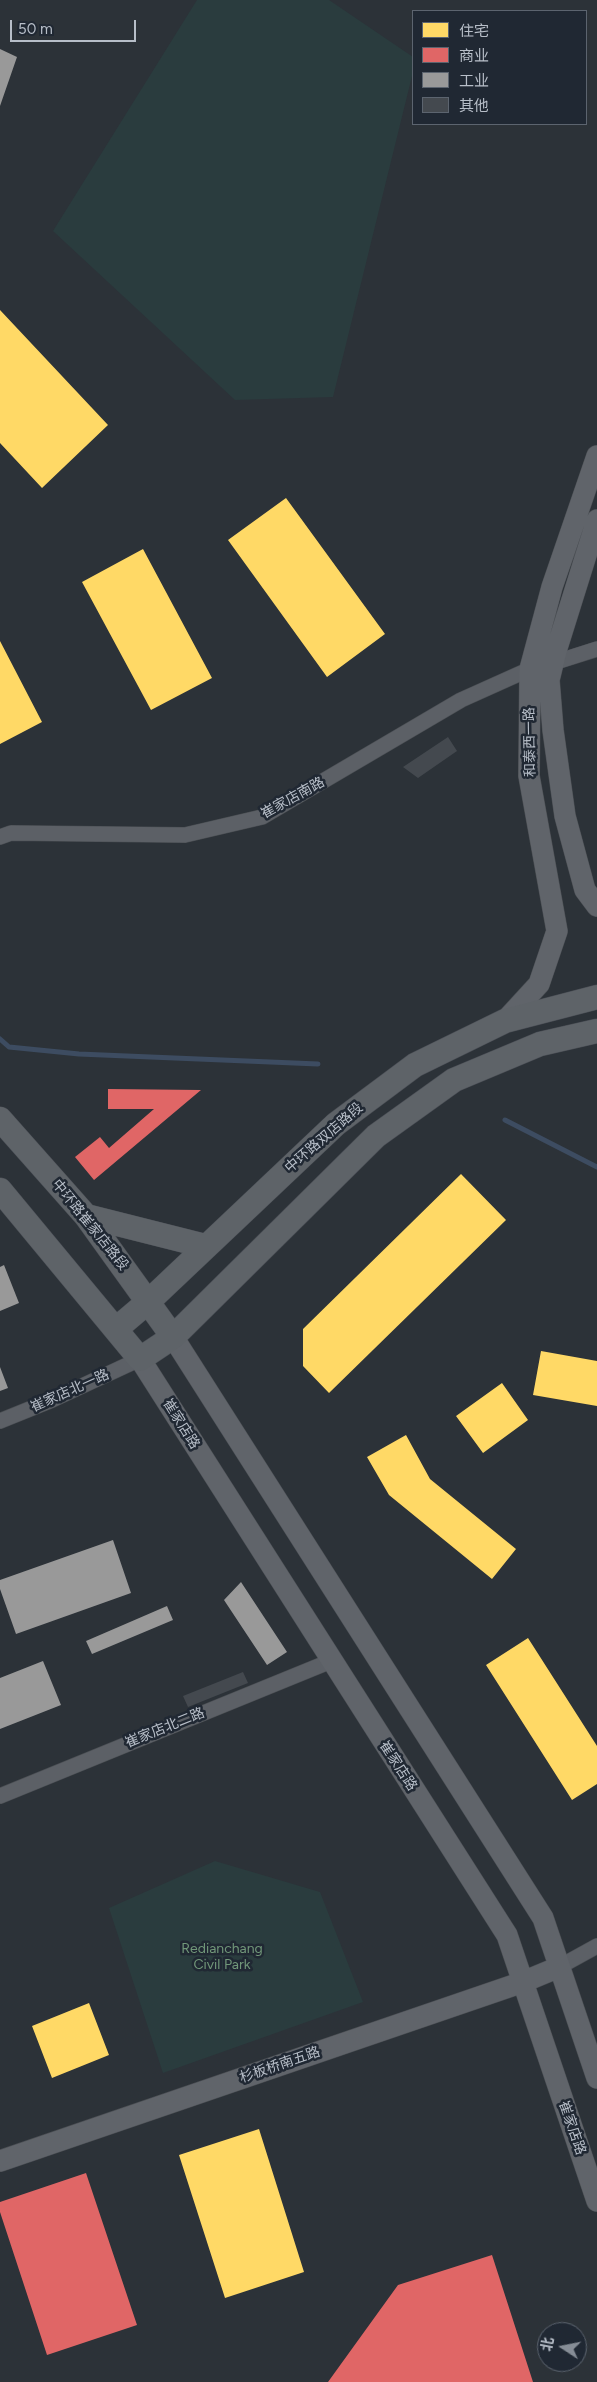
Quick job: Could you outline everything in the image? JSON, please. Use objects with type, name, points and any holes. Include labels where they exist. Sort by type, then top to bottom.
[{"type":"main road","name":"和泰西一路","points":[[505,1021],[539,984],[557,931],[529,776],[530,669],[552,587],[597,456]]},
{"type":"main road","name":"和泰西一路","points":[[597,520],[549,680],[553,730],[565,816],[584,890],[597,906]]},
{"type":"main road","name":"中环路双店路段","points":[[116,1328],[149,1301],[336,1124],[415,1065],[505,1021],[597,997]]},
{"type":"main road","points":[[0,1190],[140,1359],[173,1337],[384,1130],[454,1080],[540,1044],[597,1031]]},
{"type":"main road","name":"中环路崔家店路段","points":[[0,1119],[86,1216],[149,1301],[173,1337]]},
{"type":"main road","points":[[86,1216],[205,1246]]},
{"type":"main road","points":[[173,1337],[543,1918],[597,2078]]},
{"type":"main road","name":"崔家店路","points":[[140,1359],[507,1935],[597,2201]]},
{"type":"main road","name":"杉板桥南五路","points":[[0,2161],[560,1968]]},
{"type":"street","points":[[553,663],[597,649]]},
{"type":"street","name":"崔家店南路","points":[[0,837],[12,833],[185,834],[262,817],[460,700],[530,669]]},
{"type":"street","name":"崔家店北一路","points":[[0,1421],[52,1400],[140,1359]]},
{"type":"street","name":"崔家店北二路","points":[[0,1796],[331,1661]]},
{"type":"street","points":[[560,1968],[597,1946]]},
{"type":"green space","points":[[197,0],[329,0],[412,56],[412,76],[333,397],[235,400],[53,231]]},
{"type":"green space","name":"Redianchang Civil Park","points":[[215,1861],[320,1892],[363,2002],[163,2073],[109,1908]]},
{"type":"building: 住宅","points":[[0,310],[108,425],[42,488],[0,443]]},
{"type":"building: 住宅","points":[[286,498],[385,634],[327,677],[228,540]]},
{"type":"building: 住宅","points":[[143,549],[212,678],[151,710],[82,582]]},
{"type":"building: 住宅","points":[[0,641],[42,722],[0,744]]},
{"type":"building: 住宅","points":[[461,1174],[506,1220],[329,1393],[303,1366],[303,1329]]},
{"type":"building: 住宅","points":[[541,1351],[597,1361],[597,1406],[533,1395]]},
{"type":"building: 住宅","points":[[502,1383],[528,1420],[483,1453],[456,1416]]},
{"type":"building: 住宅","points":[[406,1435],[430,1479],[516,1549],[492,1579],[389,1495],[367,1457]]},
{"type":"building: 住宅","points":[[528,1638],[597,1746],[597,1784],[572,1800],[486,1665]]},
{"type":"building: 住宅","points":[[89,2003],[109,2055],[52,2078],[32,2026]]},
{"type":"building: 住宅","points":[[259,2129],[304,2272],[225,2298],[179,2155]]},
{"type":"building: 商业","points":[[108,1089],[201,1090],[94,1180],[75,1157],[100,1137],[109,1148],[154,1109],[108,1109]]},
{"type":"building: 商业","points":[[86,2173],[137,2325],[47,2355],[0,2212],[0,2202]]},
{"type":"building: 商业","points":[[492,2255],[533,2382],[328,2382],[398,2285]]},
{"type":"building: 工业","points":[[0,49],[17,57],[0,106]]},
{"type":"building: 工业","points":[[4,1265],[19,1303],[0,1311],[0,1267]]},
{"type":"building: 工业","points":[[0,1367],[8,1388],[0,1391]]},
{"type":"building: 工业","points":[[113,1540],[131,1593],[16,1634],[0,1589],[0,1580]]},
{"type":"building: 工业","points":[[241,1582],[287,1652],[267,1665],[224,1600]]},
{"type":"building: 工业","points":[[167,1606],[173,1620],[92,1654],[86,1641]]},
{"type":"building: 工业","points":[[43,1661],[61,1705],[0,1729],[0,1678]]},
{"type":"building: 其他","points":[[448,737],[457,751],[418,778],[403,767]]},
{"type":"building: 其他","points":[[243,1672],[248,1683],[188,1707],[183,1696]]},
{"type":"waterway","points":[[0,1039],[9,1047],[79,1054],[318,1064]]},
{"type":"waterway","points":[[505,1120],[597,1167]]}]
